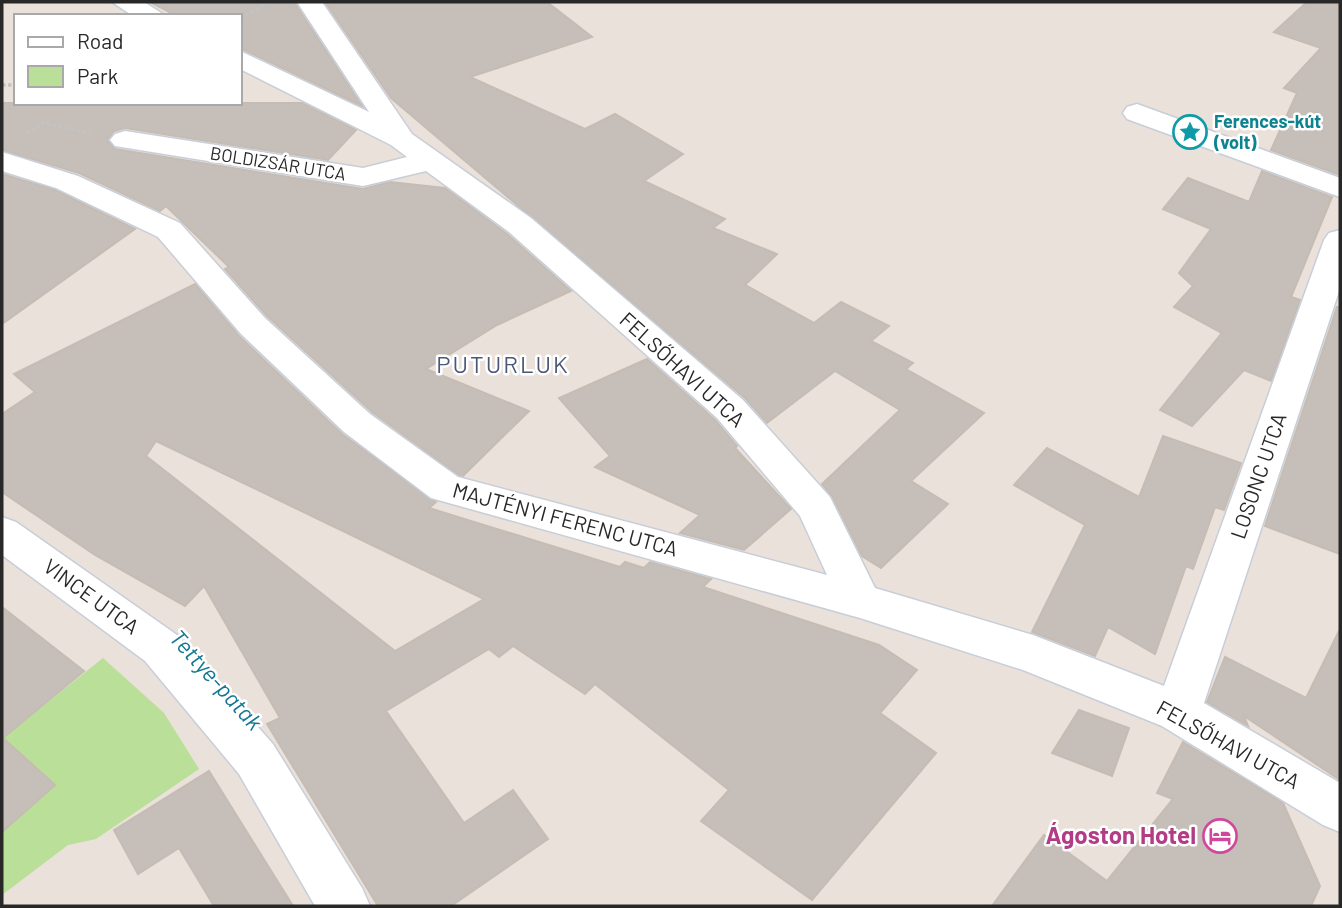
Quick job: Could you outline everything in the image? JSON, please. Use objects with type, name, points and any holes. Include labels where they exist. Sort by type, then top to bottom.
[{"type":"street","points":[[125,2],[149,14]]},
{"type":"street","name":"FELSŐHAVI UTCA","points":[[310,2],[402,140],[520,225],[730,409],[816,508],[860,601],[1033,654],[1178,712],[1340,809]]},
{"type":"street","points":[[242,60],[402,140]]},
{"type":"street","points":[[1137,113],[1340,188]]},
{"type":"street","name":"BOLDIZSÁR UTCA","points":[[125,140],[363,177],[430,161]]},
{"type":"street","name":"MAJTÉNYI FERENC UTCA","points":[[2,161],[68,182],[169,230],[253,326],[357,423],[444,488],[860,601]]},
{"type":"street","name":"LOSONC UTCA","points":[[1178,712],[1340,240]]},
{"type":"street","name":"VINCE UTCA","points":[[2,533],[161,648],[256,759],[344,906]]},
{"type":"path","points":[[242,18],[268,2]]},
{"type":"path","points":[[42,123],[125,140]]},
{"type":"green space","points":[[103,658],[164,713],[199,769],[96,839],[68,845],[2,895],[2,832],[55,785],[3,738]]},
{"type":"building","points":[[150,2],[294,2],[362,106],[242,49],[242,14],[173,14]]},
{"type":"building","points":[[325,2],[547,2],[592,37],[470,77],[585,129],[615,114],[683,154],[644,181],[725,219],[713,228],[777,254],[745,285],[814,323],[841,302],[889,326],[871,341],[913,363],[906,369],[984,413],[911,481],[948,504],[881,568],[862,556],[832,496],[822,484],[900,410],[835,371],[767,423],[745,398],[391,98]]},
{"type":"building","points":[[1307,2],[1340,2],[1340,175],[1271,150],[1297,93],[1284,88],[1321,48],[1274,32]]},
{"type":"building","points":[[2,103],[302,103],[356,130],[328,160],[125,128],[114,131],[107,140],[115,149],[363,189],[390,182],[445,188],[507,234],[571,291],[497,325],[426,369],[529,411],[463,476],[459,475],[372,412],[267,316],[225,269],[229,267],[166,206],[160,211],[79,173],[2,150]]},
{"type":"building","points":[[1262,171],[1332,197],[1291,297],[1300,300],[1271,381],[1244,370],[1192,426],[1160,410],[1222,333],[1174,307],[1193,286],[1179,273],[1211,229],[1163,209],[1188,178],[1249,202]]},
{"type":"building","points":[[2,174],[55,190],[135,229],[2,324]]},
{"type":"building","points":[[195,284],[239,336],[342,434],[436,502],[429,508],[620,567],[625,562],[644,568],[650,562],[711,579],[703,587],[879,645],[917,670],[880,713],[936,753],[812,900],[701,821],[729,790],[595,684],[585,694],[513,646],[499,657],[489,649],[386,711],[464,823],[513,790],[548,839],[451,906],[378,906],[267,724],[280,718],[204,586],[185,606],[95,555],[2,492],[2,414],[35,392],[14,374]],"holes":[[[156,441],[484,599],[395,651],[146,456]]]},
{"type":"building","points":[[1337,307],[1340,307],[1340,554],[1265,526]]},
{"type":"building","points":[[647,359],[715,420],[737,446],[735,448],[791,509],[744,550],[680,533],[700,515],[595,467],[610,456],[559,398]]},
{"type":"building","points":[[1163,436],[1241,463],[1224,510],[1215,507],[1193,569],[1186,566],[1155,654],[1108,627],[1095,656],[1032,632],[1085,525],[1014,485],[1047,448],[1139,497]]},
{"type":"building","points":[[2,607],[84,671],[3,738],[55,785],[2,832]]},
{"type":"building","points":[[1340,629],[1340,780],[1244,716],[1248,726],[1207,702],[1225,657],[1306,698]]},
{"type":"building","points":[[1079,710],[1129,728],[1112,776],[1052,753]]},
{"type":"building","name":"Ágoston Hotel","points":[[1183,742],[1283,803],[1320,886],[1311,906],[992,906],[1044,835],[1107,881],[1173,799],[1157,793]]},
{"type":"building","points":[[209,771],[293,906],[214,906],[179,848],[138,874],[114,830]]},
{"type":"place","name":"Ferences-kút (volt)","points":[[1190,132]]},
{"type":"place","name":"Ágoston Hotel","points":[[1220,836]]},
{"type":"district","name":"PUTURLUK","points":[[503,365]]},
{"type":"water label","name":"Tettye-patak","points":[[216,680]]}]
